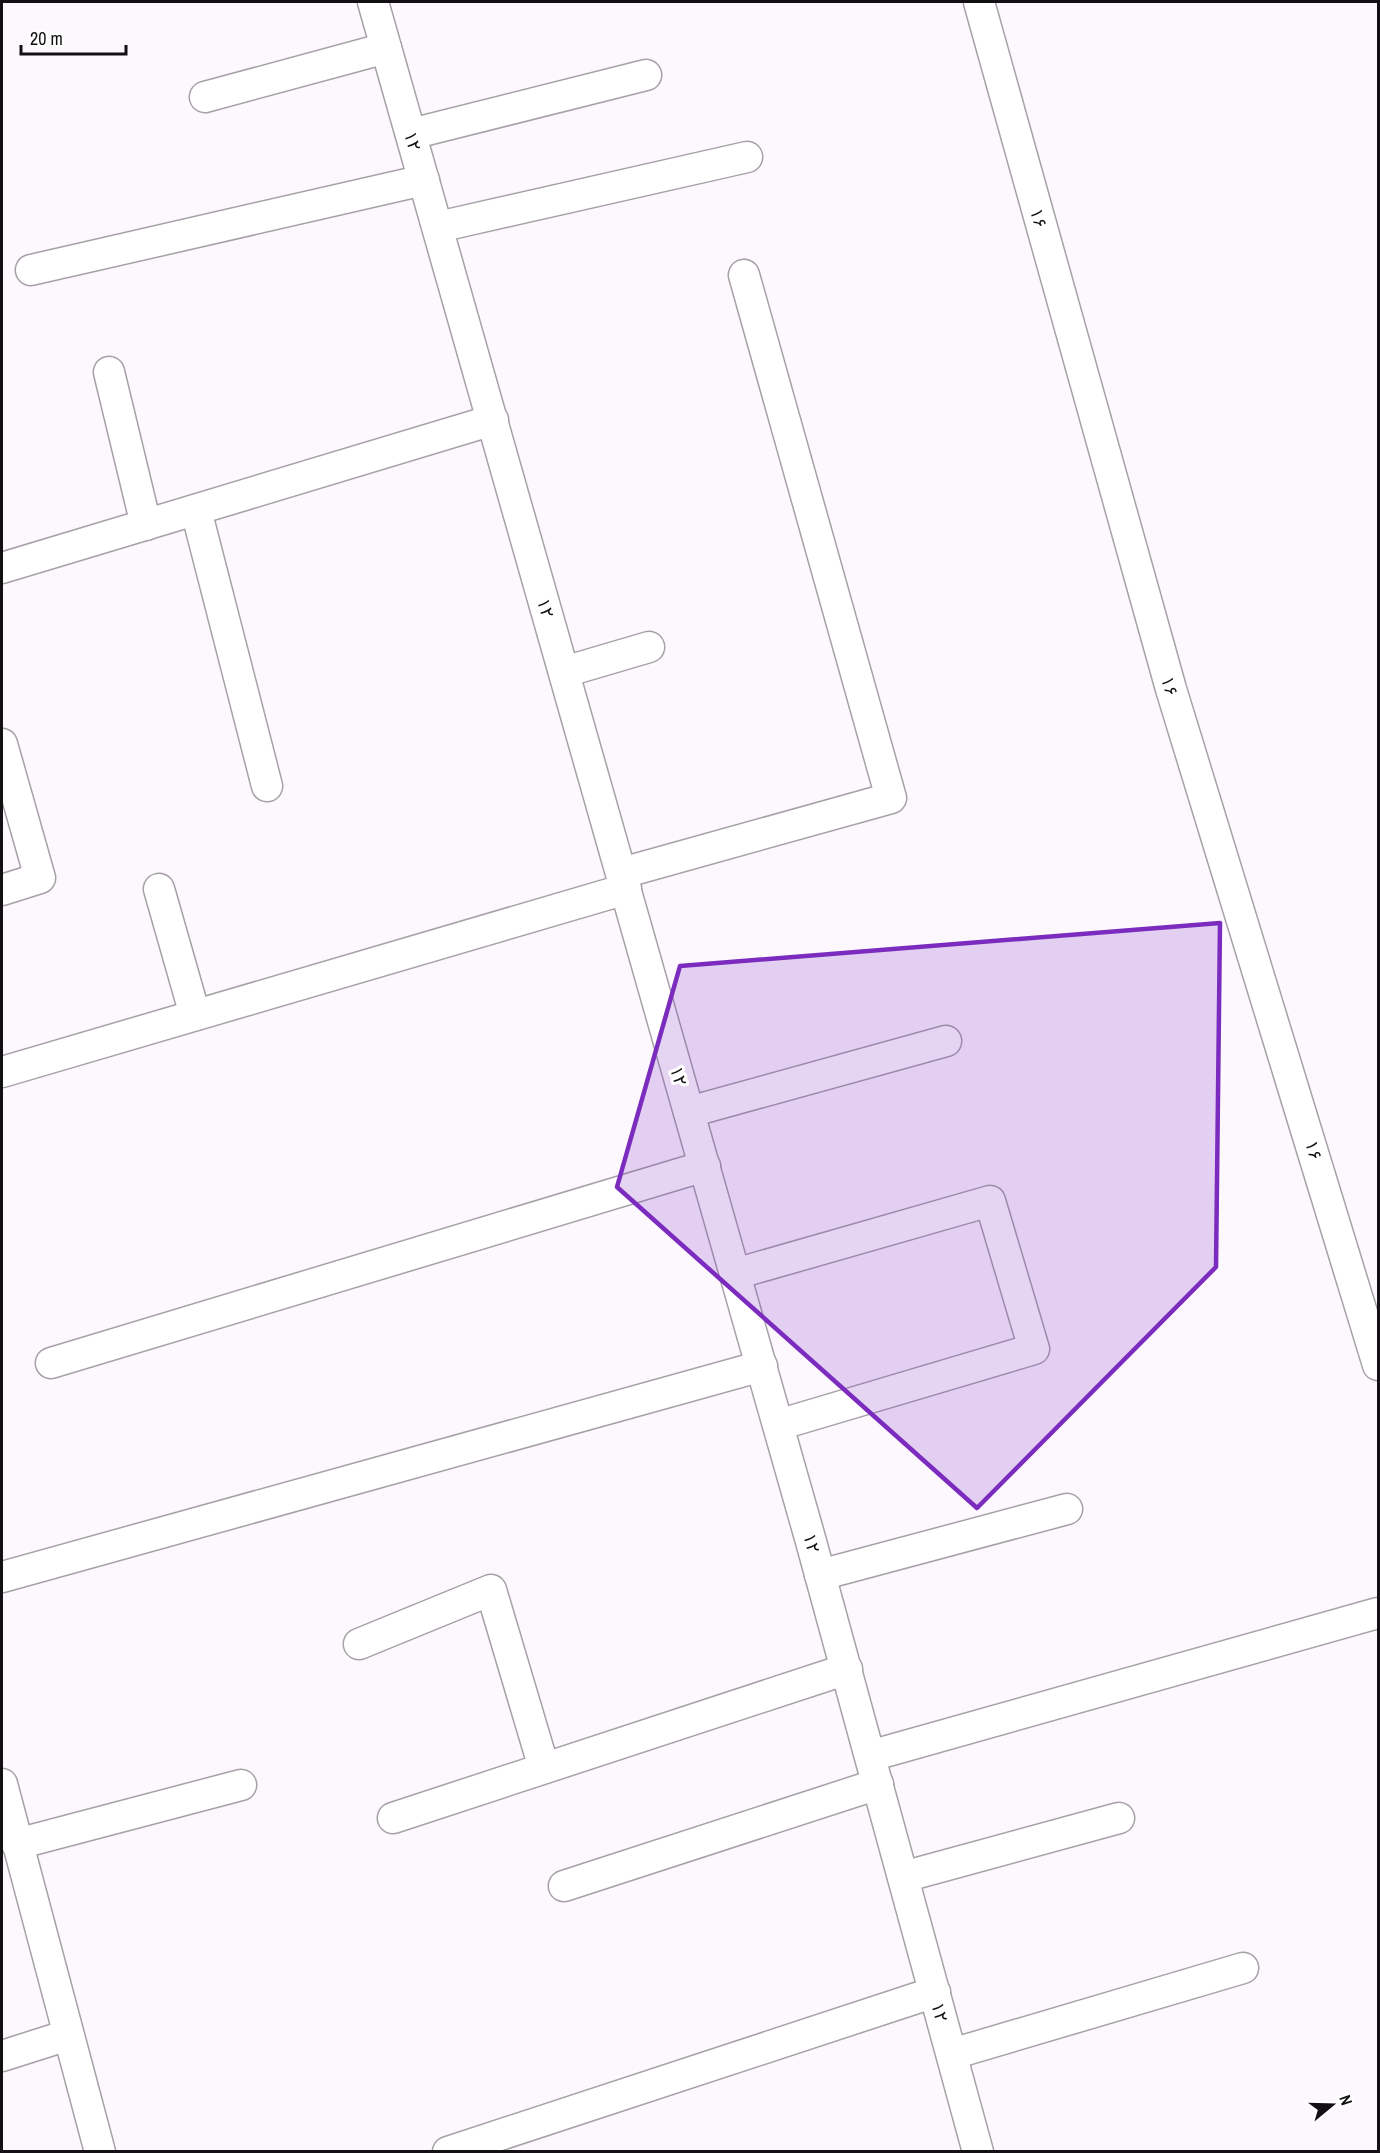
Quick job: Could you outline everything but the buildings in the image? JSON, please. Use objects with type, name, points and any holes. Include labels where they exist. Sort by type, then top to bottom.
[{"type":"street","name":"۱۲","points":[[373,2],[762,1366],[978,2151]]},
{"type":"street","name":"۱۶","points":[[979,2],[1171,688],[1378,1365]]},
{"type":"street","points":[[205,96],[386,48]]},
{"type":"street","points":[[411,134],[646,75]]},
{"type":"street","points":[[438,227],[747,157]]},
{"type":"street","points":[[31,270],[424,180]]},
{"type":"street","points":[[2,1072],[195,1015],[891,798],[744,275]]},
{"type":"street","points":[[109,372],[146,525]]},
{"type":"street","points":[[2,568],[493,420]]},
{"type":"street","points":[[196,510],[267,786]]},
{"type":"street","points":[[564,672],[649,647]]},
{"type":"street","points":[[2,744],[40,878],[2,890]]},
{"type":"street","points":[[159,889],[195,1015]]},
{"type":"street","points":[[689,1112],[945,1041]]},
{"type":"street","points":[[51,1363],[705,1166]]},
{"type":"street","points":[[735,1274],[990,1201],[1034,1349],[778,1425]]},
{"type":"street","points":[[2,1577],[762,1366]]},
{"type":"street","points":[[820,1575],[1067,1509]]},
{"type":"street","points":[[359,1644],[491,1590],[544,1768]]},
{"type":"street","points":[[564,1886],[874,1770],[1378,1613]]},
{"type":"street","points":[[393,1818],[847,1669]]},
{"type":"street","points":[[2,1784],[10,1827],[100,2151]]},
{"type":"street","points":[[10,1827],[241,1785]]},
{"type":"street","points":[[903,1877],[1119,1818]]},
{"type":"street","points":[[952,2054],[1243,1968]]},
{"type":"street","points":[[447,2151],[934,1992]]},
{"type":"street","points":[[2,2056],[68,2035]]},
{"type":"highlighted area","points":[[1220,923],[1216,1267],[977,1508],[617,1187],[680,966]]}]
